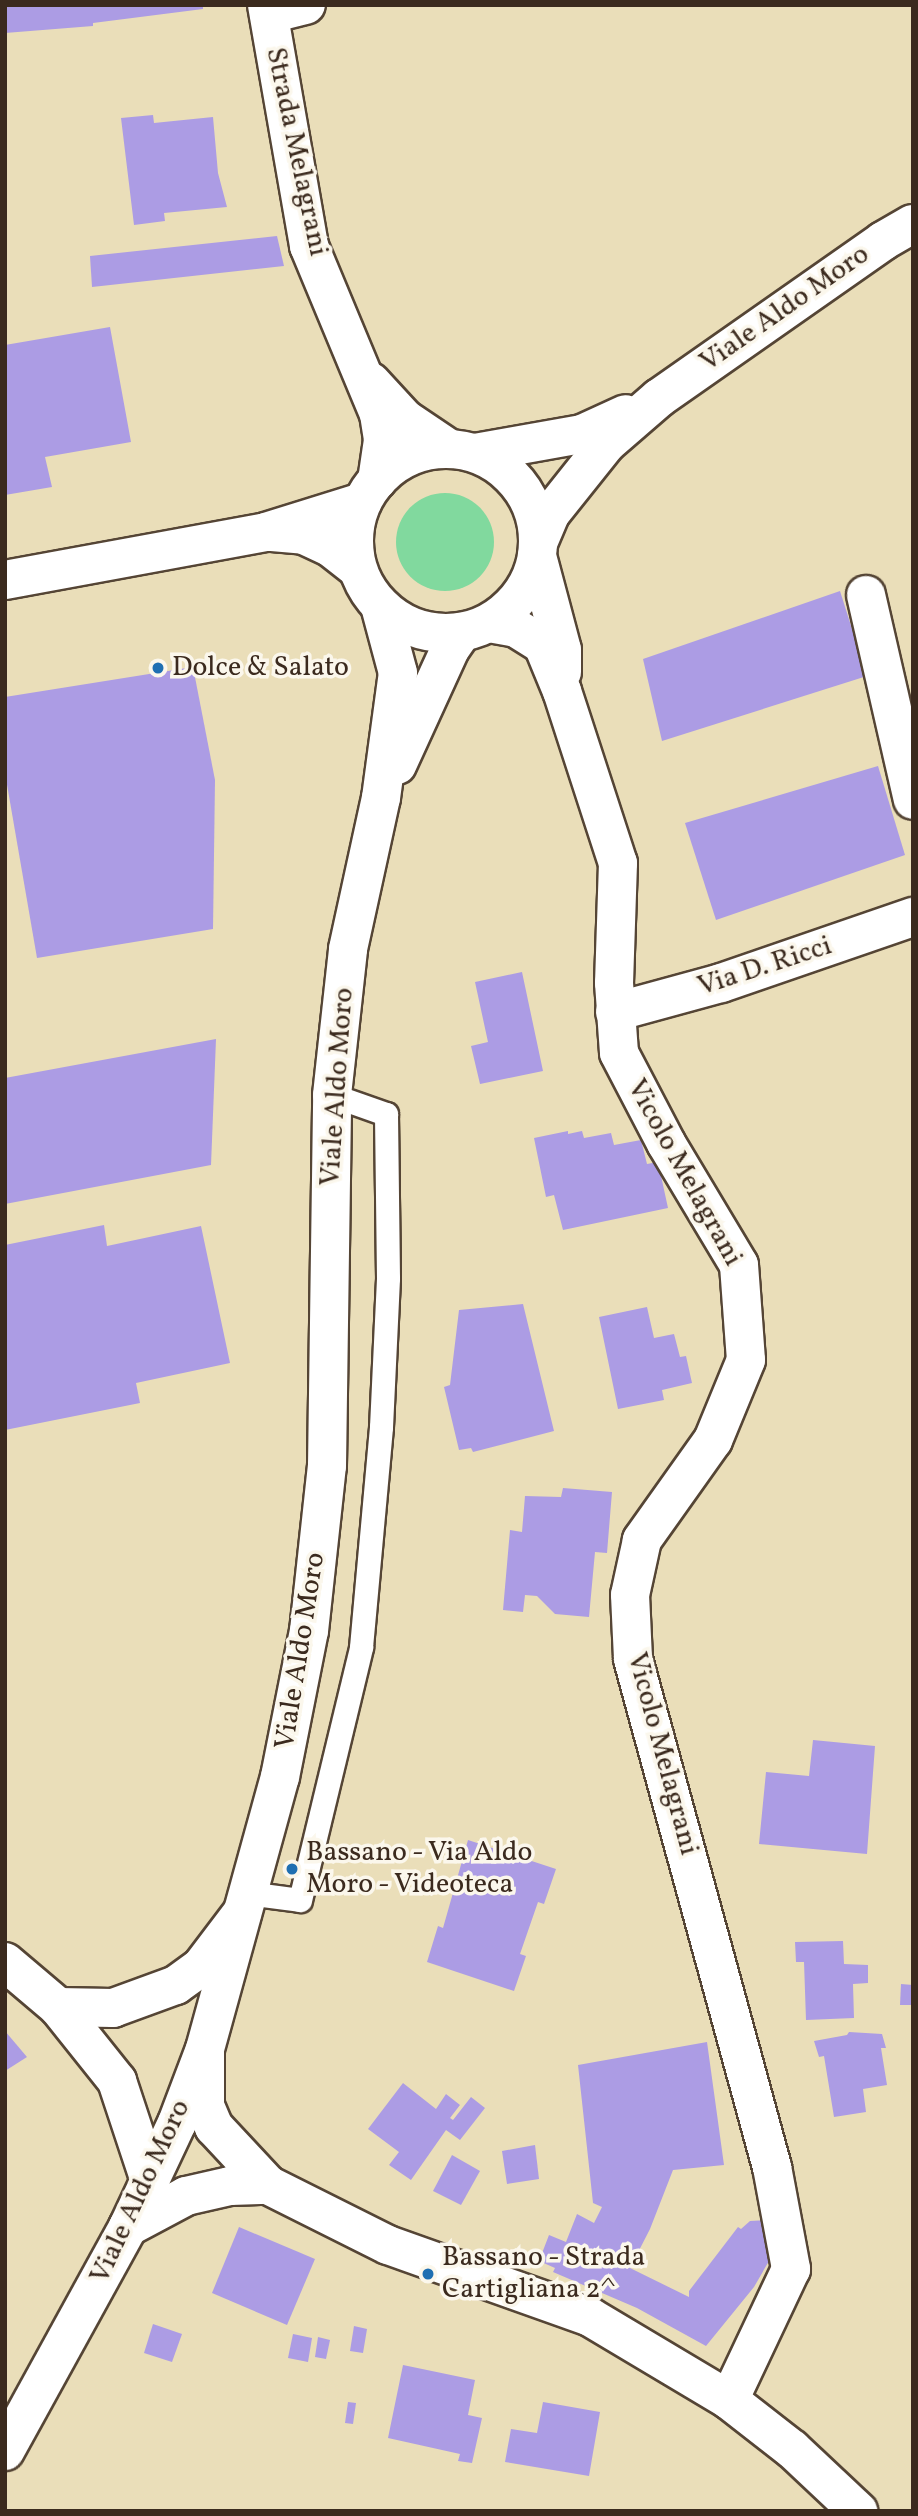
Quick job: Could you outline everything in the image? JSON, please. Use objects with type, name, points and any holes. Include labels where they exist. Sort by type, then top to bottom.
[{"type":"street","points":[[268,10],[306,5]]},
{"type":"street","name":"Strada Melagrani","points":[[268,10],[309,246],[379,414],[383,440],[370,491]]},
{"type":"street","name":"Viale Aldo Moro","points":[[381,798],[450,649],[475,627],[511,606],[528,583],[551,513],[606,444],[659,398],[883,241],[913,224]]},
{"type":"street","name":"Strada Melagrani","points":[[364,375],[405,419],[462,451]]},
{"type":"street","name":"Viale Aldo Moro","points":[[475,627],[432,632],[404,624],[380,606],[366,588],[357,568],[355,523],[370,491],[391,467],[409,456],[582,435],[659,398]]},
{"type":"street","points":[[462,451],[496,463],[514,478],[527,498],[535,520],[538,550]]},
{"type":"street","points":[[5,580],[266,532],[370,491]]},
{"type":"street","points":[[266,532],[304,535],[330,547],[357,568]]},
{"type":"street","name":"Vicolo Melagrani","points":[[538,550],[562,650],[562,691]]},
{"type":"street","points":[[866,595],[913,800]]},
{"type":"street","name":"Viale Aldo Moro","points":[[5,2451],[128,2227],[177,2123],[205,2049],[280,1777],[309,1631],[327,1466],[332,1095],[348,949],[381,798],[398,673],[380,606]]},
{"type":"street","name":"Vicolo Melagrani","points":[[475,627],[516,628],[543,645],[562,691],[618,863],[615,1012],[619,1053],[666,1143],[739,1265],[746,1360],[713,1440],[642,1540],[630,1595],[633,1659],[772,2167],[791,2269],[729,2400]]},
{"type":"street","name":"Via D. Ricci","points":[[615,1012],[721,983],[913,917]]},
{"type":"street","points":[[58,2007],[113,2008],[176,1985],[201,1967],[245,1903]]},
{"type":"street","points":[[5,1962],[58,2007],[117,2081],[150,2181]]},
{"type":"street","points":[[205,2049],[205,2106],[214,2127],[268,2185],[388,2245],[590,2317],[729,2400],[792,2449],[858,2511]]},
{"type":"street","points":[[128,2227],[186,2196],[230,2186],[268,2185]]},
{"type":"lane","points":[[245,1903],[300,1900],[361,1647],[381,1427],[388,1278],[386,1114],[332,1095]]},
{"type":"green space","points":[[445,493],[464,497],[480,507],[490,523],[494,542],[490,561],[480,577],[464,587],[445,591],[426,587],[410,577],[400,561],[396,542],[400,523],[410,507],[426,497]]},
{"type":"building","points":[[5,5],[203,5],[203,9],[93,23],[93,26],[5,33]]},
{"type":"building","points":[[153,115],[154,123],[213,117],[218,173],[227,207],[164,213],[165,221],[134,225],[121,118]]},
{"type":"building","points":[[277,236],[284,266],[92,287],[90,256]]},
{"type":"building","points":[[110,327],[131,442],[45,457],[52,487],[5,495],[5,345]]},
{"type":"building","points":[[840,591],[867,676],[662,741],[643,659]]},
{"type":"building","points":[[193,667],[215,780],[213,929],[37,958],[5,773],[5,697]]},
{"type":"building","points":[[878,766],[905,855],[716,920],[685,823]]},
{"type":"building","points":[[522,972],[543,1071],[480,1084],[471,1046],[488,1042],[475,982]]},
{"type":"building","points":[[216,1039],[211,1165],[5,1204],[5,1078]]},
{"type":"building","points":[[568,1131],[568,1134],[582,1131],[584,1138],[611,1133],[614,1145],[641,1140],[647,1164],[658,1162],[668,1208],[563,1230],[554,1195],[546,1197],[534,1138]]},
{"type":"building","points":[[104,1225],[107,1246],[201,1226],[230,1363],[136,1383],[140,1403],[5,1430],[5,1245]]},
{"type":"building","points":[[523,1304],[554,1431],[473,1452],[471,1448],[459,1450],[444,1387],[450,1385],[459,1310]]},
{"type":"building","points":[[647,1307],[654,1338],[674,1334],[680,1357],[686,1356],[692,1383],[662,1390],[664,1400],[618,1409],[599,1317]]},
{"type":"building","points":[[563,1488],[612,1492],[607,1553],[595,1552],[589,1617],[555,1614],[537,1596],[525,1595],[523,1612],[503,1610],[510,1530],[522,1532],[525,1496],[561,1497]]},
{"type":"building","points":[[813,1740],[875,1746],[867,1854],[759,1844],[766,1772],[809,1776]]},
{"type":"building","points":[[468,1840],[556,1869],[544,1904],[538,1902],[520,1954],[526,1956],[514,1991],[427,1962],[438,1926],[443,1928]]},
{"type":"building","points":[[843,1941],[844,1964],[868,1965],[868,1983],[853,1984],[854,2018],[806,2020],[804,1962],[796,1962],[795,1942]]},
{"type":"building","points":[[901,1984],[913,1985],[913,2005],[900,2005]]},
{"type":"building","points":[[5,2031],[27,2057],[5,2071]]},
{"type":"building","points":[[849,2032],[882,2034],[886,2048],[881,2048],[887,2085],[863,2089],[866,2112],[834,2117],[824,2056],[819,2057],[814,2041],[847,2035]]},
{"type":"building","points":[[707,2042],[724,2165],[673,2170],[650,2229],[630,2268],[689,2297],[689,2291],[738,2227],[741,2229],[750,2221],[767,2220],[773,2254],[754,2287],[706,2346],[637,2308],[553,2272],[555,2268],[539,2261],[549,2235],[566,2242],[577,2214],[594,2223],[602,2207],[593,2203],[578,2065]]},
{"type":"building","points":[[403,2083],[436,2109],[446,2094],[460,2105],[450,2118],[453,2120],[471,2097],[485,2108],[460,2140],[446,2130],[411,2180],[389,2165],[399,2152],[368,2129]]},
{"type":"building","points":[[535,2145],[539,2179],[507,2184],[502,2151]]},
{"type":"building","points":[[452,2155],[480,2171],[461,2205],[433,2191]]},
{"type":"building","points":[[239,2227],[315,2259],[287,2325],[212,2293]]},
{"type":"building","points":[[153,2324],[182,2334],[172,2362],[144,2353]]},
{"type":"building","points":[[354,2326],[367,2329],[363,2353],[350,2351]]},
{"type":"building","points":[[293,2334],[312,2338],[308,2362],[288,2358]]},
{"type":"building","points":[[318,2337],[330,2340],[326,2359],[315,2357]]},
{"type":"building","points":[[403,2365],[475,2380],[468,2415],[482,2418],[472,2463],[458,2461],[460,2454],[388,2438]]},
{"type":"building","points":[[348,2402],[356,2403],[353,2424],[345,2423]]},
{"type":"building","points":[[543,2402],[600,2412],[589,2476],[505,2462],[511,2429],[537,2433]]},
{"type":"place","name":"Dolce & Salato","points":[[158,668]]},
{"type":"place","name":"Bassano - Via Aldo Moro - Videoteca","points":[[292,1869]]},
{"type":"place","name":"Bassano - Strada Cartigliana 2^","points":[[428,2274]]}]
